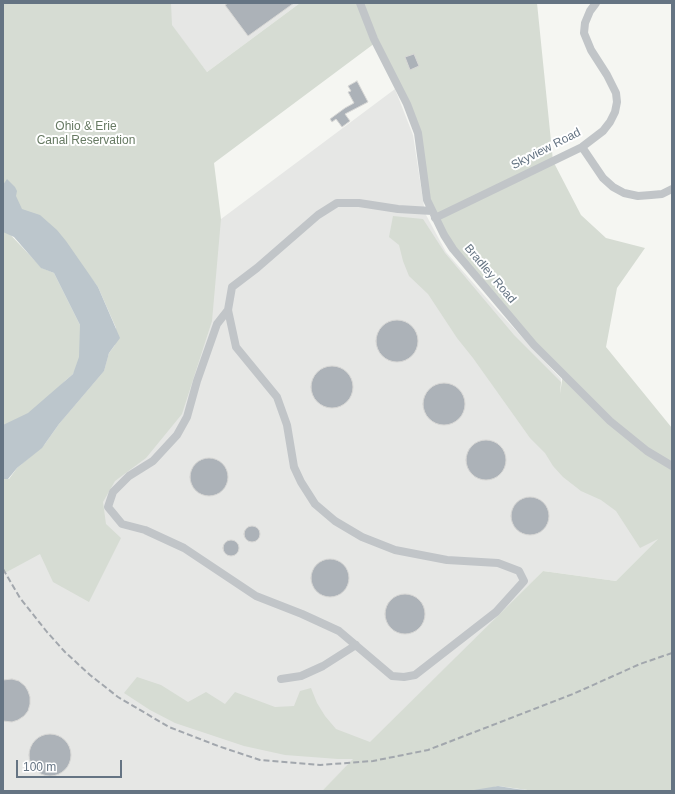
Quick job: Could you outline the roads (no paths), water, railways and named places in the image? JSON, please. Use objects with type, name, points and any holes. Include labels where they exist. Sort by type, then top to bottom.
[{"type":"street","name":"Bradley Road","points":[[360,3],[376,43],[407,104],[418,133],[427,200],[433,215],[453,249],[534,345],[610,421],[647,452],[672,466]]},
{"type":"street","name":"Skyview Road","points":[[433,215],[582,146],[603,131],[610,122],[615,112],[617,102],[616,93],[591,50],[584,33],[585,23],[590,11],[596,3]]},
{"type":"street","points":[[582,146],[603,178],[613,187],[624,193],[638,196],[652,195],[662,194],[672,189]]},
{"type":"street","points":[[228,310],[217,324],[197,381],[187,417],[177,435],[153,461],[128,476],[113,492],[108,506],[122,524],[145,530],[184,548],[256,596],[302,614],[339,631],[392,676],[404,677],[415,675],[496,612],[524,581],[519,571],[498,563],[447,560],[395,550],[362,537],[335,521],[315,504],[301,482],[294,467],[287,424],[277,397],[236,347],[228,310],[232,287],[257,268],[318,215],[337,204],[359,203],[433,215]]},
{"type":"street","points":[[281,679],[301,676],[323,666],[356,645]]},
{"type":"railway","points":[[3,569],[20,598],[47,632],[65,652],[90,675],[118,697],[169,727],[260,760],[320,765],[373,761],[428,750],[573,694],[640,664],[672,653]]},
{"type":"park label","name":"Ohio & Erie Canal Reservation","points":[[86,134]]}]
